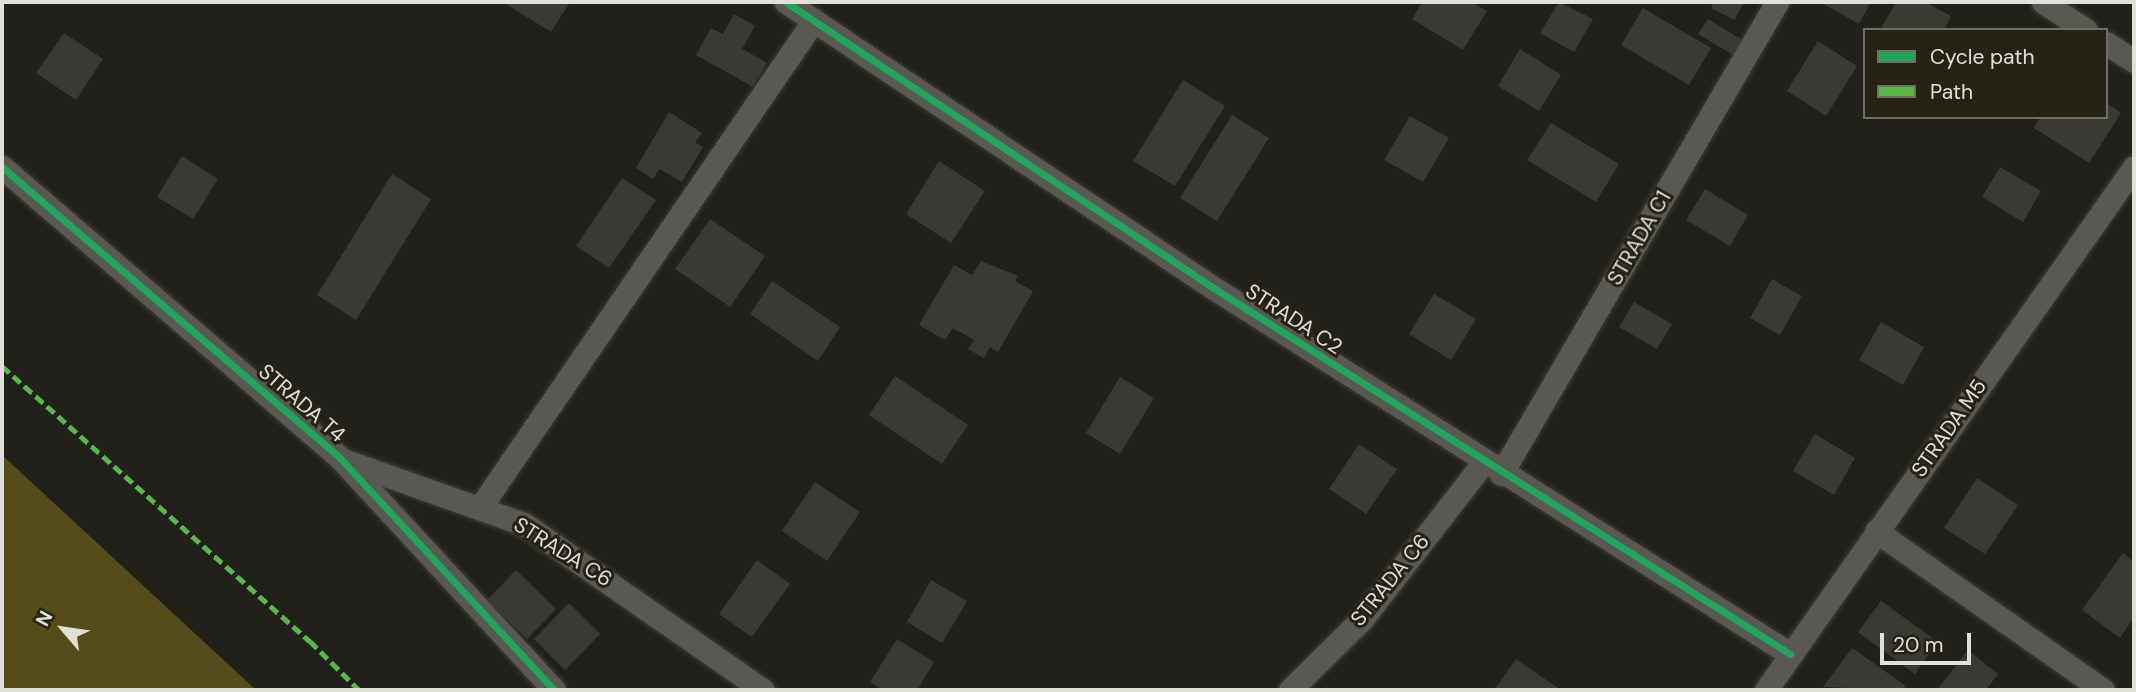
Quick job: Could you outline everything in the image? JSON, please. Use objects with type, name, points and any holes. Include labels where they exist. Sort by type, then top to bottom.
[{"type":"street","name":"STRADA C2","points":[[786,2],[1492,469],[1790,654]]},
{"type":"street","name":"STRADA C1","points":[[1492,469],[1777,2]]},
{"type":"street","points":[[2043,2],[2083,28]]},
{"type":"street","points":[[481,506],[814,20]]},
{"type":"street","points":[[2108,44],[2134,61]]},
{"type":"street","name":"STRADA T4","points":[[2,167],[341,459],[554,690]]},
{"type":"street","name":"STRADA M5","points":[[1766,690],[2134,167]]},
{"type":"street","name":"STRADA C6","points":[[341,459],[481,506],[565,548],[762,690]]},
{"type":"street","name":"STRADA C6","points":[[1290,690],[1362,619],[1492,469]]},
{"type":"street","points":[[1876,531],[2103,690]]},
{"type":"shaded area","points":[[2,455],[256,690],[2,690]]},
{"type":"building","points":[[503,2],[570,2],[551,32]]},
{"type":"building","points":[[1422,2],[1472,2],[1487,11],[1463,50],[1412,19]]},
{"type":"building","points":[[1559,2],[1593,19],[1574,52],[1540,33]]},
{"type":"building","points":[[1714,2],[1744,3],[1734,20],[1711,8]]},
{"type":"building","points":[[1820,2],[1871,2],[1859,24]]},
{"type":"building","points":[[1896,2],[1925,2],[1951,16],[1945,28],[1881,28]]},
{"type":"building","points":[[1643,8],[1711,48],[1689,85],[1621,45]]},
{"type":"building","points":[[734,14],[755,26],[742,49],[767,63],[753,87],[696,55],[711,28],[723,34]]},
{"type":"building","points":[[1708,19],[1744,41],[1735,56],[1698,34]]},
{"type":"building","points":[[64,33],[103,59],[76,100],[36,73]]},
{"type":"building","points":[[1818,41],[1857,66],[1826,116],[1787,91]]},
{"type":"building","points":[[1520,49],[1561,75],[1539,111],[1498,86]]},
{"type":"building","points":[[1183,80],[1225,106],[1175,186],[1133,161]]},
{"type":"building","points":[[2108,104],[2121,113],[2089,163],[2034,128],[2039,119],[2108,119]]},
{"type":"building","points":[[669,112],[702,133],[695,142],[703,147],[682,182],[659,169],[653,179],[636,168]]},
{"type":"building","points":[[1232,115],[1269,138],[1217,221],[1180,198]]},
{"type":"building","points":[[1410,116],[1449,138],[1423,182],[1384,160]]},
{"type":"building","points":[[1551,123],[1619,164],[1596,202],[1527,160]]},
{"type":"building","points":[[182,156],[218,179],[193,219],[157,197]]},
{"type":"building","points":[[939,161],[985,191],[951,243],[906,214]]},
{"type":"building","points":[[2000,167],[2041,191],[2023,222],[1982,197]]},
{"type":"building","points":[[392,174],[431,199],[356,320],[317,295]]},
{"type":"building","points":[[622,178],[656,200],[609,268],[576,246]]},
{"type":"building","points":[[1705,189],[1748,215],[1730,246],[1686,220]]},
{"type":"building","points":[[710,219],[765,256],[730,307],[675,269]]},
{"type":"building","points":[[981,261],[1018,276],[1015,281],[1033,291],[998,352],[990,347],[984,358],[968,349],[974,340],[953,328],[945,340],[919,325],[954,265],[972,275]]},
{"type":"building","points":[[1772,279],[1802,296],[1780,335],[1750,318]]},
{"type":"building","points":[[772,281],[840,327],[818,361],[750,314]]},
{"type":"building","points":[[1434,294],[1476,319],[1451,360],[1409,334]]},
{"type":"building","points":[[1634,302],[1672,324],[1657,349],[1619,327]]},
{"type":"building","points":[[1881,322],[1924,347],[1903,385],[1859,360]]},
{"type":"building","points":[[895,376],[968,425],[942,464],[869,415]]},
{"type":"building","points":[[1120,377],[1154,398],[1120,454],[1086,433]]},
{"type":"building","points":[[1815,434],[1855,458],[1834,495],[1793,471]]},
{"type":"building","points":[[1359,444],[1397,469],[1366,514],[1329,489]]},
{"type":"building","points":[[1977,478],[2018,505],[1985,554],[1944,528]]},
{"type":"building","points":[[815,482],[860,512],[827,561],[782,531]]},
{"type":"building","points":[[2123,553],[2134,562],[2134,617],[2120,638],[2082,610]]},
{"type":"building","points":[[757,560],[790,584],[752,637],[719,614]]},
{"type":"building","points":[[516,570],[556,609],[527,639],[487,600]]},
{"type":"building","points":[[931,580],[967,601],[942,643],[907,622]]},
{"type":"building","points":[[1881,601],[1938,642],[1915,674],[1858,632]]},
{"type":"building","points":[[569,603],[600,634],[565,670],[534,639]]},
{"type":"building","points":[[897,639],[934,662],[917,690],[882,690],[870,682]]},
{"type":"building","points":[[1852,648],[1906,686],[1902,690],[1823,687]]},
{"type":"building","points":[[1968,650],[1998,674],[1986,690],[1937,690]]},
{"type":"building","points":[[1516,659],[1561,690],[1494,690]]},
{"type":"marked path","points":[[2,366],[310,641],[359,690]]},
{"type":"cycle path","points":[[786,2],[1212,287],[1790,654]]},
{"type":"cycle path","points":[[2,167],[341,459],[554,690]]}]
